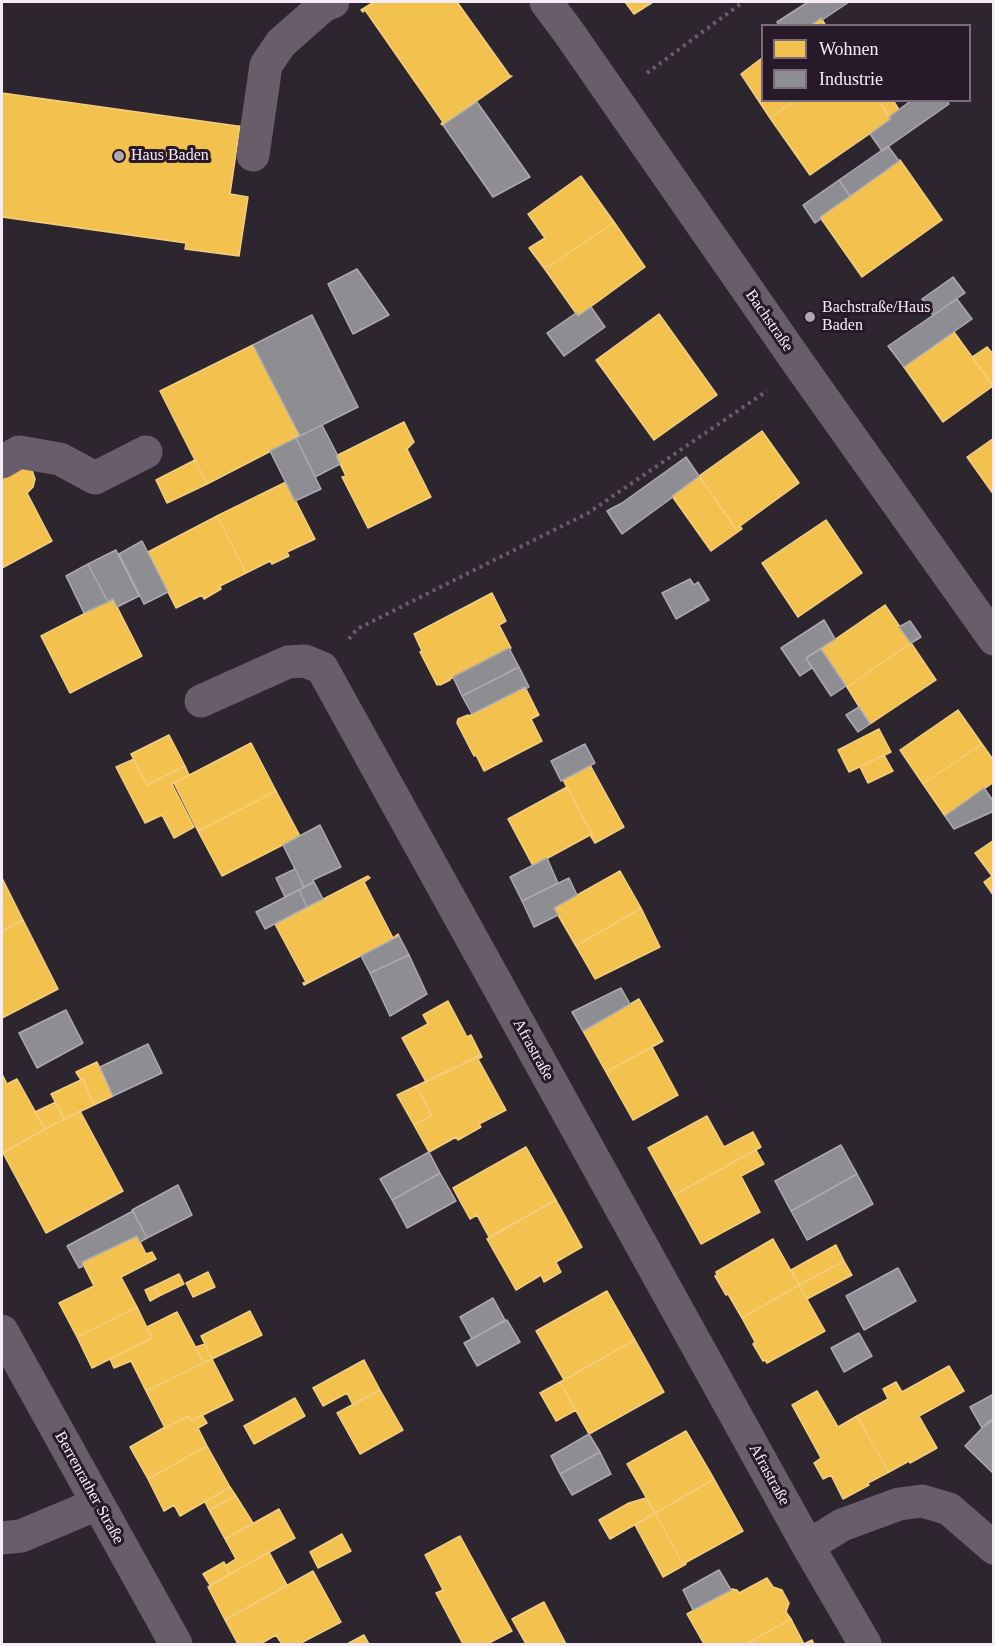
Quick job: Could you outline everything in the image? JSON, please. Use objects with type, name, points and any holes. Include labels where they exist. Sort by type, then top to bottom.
[{"type":"street","points":[[253,155],[266,65],[280,43],[323,6],[333,2]]},
{"type":"street","name":"Bachstraße","points":[[546,2],[993,639]]},
{"type":"street","points":[[2,462],[19,452],[60,459],[95,478],[146,452]]},
{"type":"street","points":[[201,701],[288,663],[305,661],[321,668]]},
{"type":"street","name":"Afrastraße","points":[[321,668],[808,1546],[865,1644]]},
{"type":"street","name":"Berrenrather Straße","points":[[2,1331],[176,1644]]},
{"type":"street","points":[[808,1546],[842,1525],[899,1504],[922,1501],[949,1509],[993,1548]]},
{"type":"street","points":[[2,1538],[21,1536],[97,1504]]},
{"type":"path","points":[[613,97],[743,2]]},
{"type":"path","points":[[321,668],[357,629],[588,513],[801,367]]},
{"type":"building: Wohnen","points":[[374,2],[457,2],[512,76],[443,125],[441,124],[443,122],[365,10],[363,12],[361,10]]},
{"type":"building: Wohnen","points":[[625,2],[653,2],[634,14]]},
{"type":"building: Wohnen","points":[[821,18],[825,24],[813,24]]},
{"type":"building: Wohnen","points":[[761,59],[761,102],[793,102],[770,118],[741,74]]},
{"type":"building: Wohnen","name":"Haus Baden","points":[[2,93],[240,126],[230,194],[248,197],[239,256],[185,249],[186,243],[2,217]]},
{"type":"building: Wohnen","points":[[793,102],[879,102],[891,119],[810,175],[770,118]]},
{"type":"building: Wohnen","points":[[879,102],[894,102],[899,110],[889,117]]},
{"type":"building: Wohnen","points":[[900,160],[942,220],[862,277],[820,217]]},
{"type":"building: Wohnen","points":[[581,176],[614,222],[544,268],[529,248],[545,238],[528,214]]},
{"type":"building: Wohnen","points":[[614,222],[645,267],[578,316],[544,268]]},
{"type":"building: Wohnen","points":[[659,314],[717,395],[654,440],[596,360]]},
{"type":"building: Wohnen","points":[[954,332],[993,386],[943,422],[904,367]]},
{"type":"building: Wohnen","points":[[253,345],[300,436],[207,484],[160,391]]},
{"type":"building: Wohnen","points":[[987,347],[994,355],[993,386],[972,357]]},
{"type":"building: Wohnen","points":[[404,422],[414,442],[407,449],[431,497],[368,528],[342,477],[346,476],[336,456]]},
{"type":"building: Wohnen","points":[[762,431],[799,483],[736,529],[699,476]]},
{"type":"building: Wohnen","points":[[994,438],[994,495],[967,457]]},
{"type":"building: Wohnen","points":[[195,460],[207,484],[167,503],[156,480]]},
{"type":"building: Wohnen","points":[[12,463],[32,470],[35,479],[33,487],[27,493],[52,541],[2,568],[2,468]]},
{"type":"building: Wohnen","points":[[699,476],[736,529],[740,526],[742,529],[711,551],[672,496]]},
{"type":"building: Wohnen","points":[[286,482],[315,539],[287,552],[289,556],[272,564],[270,561],[246,573],[217,516]]},
{"type":"building: Wohnen","points":[[217,516],[246,573],[220,586],[221,589],[204,599],[202,595],[176,608],[148,552]]},
{"type":"building: Wohnen","points":[[826,520],[862,573],[798,617],[762,563]]},
{"type":"building: Wohnen","points":[[492,593],[506,621],[499,625],[511,648],[437,685],[420,652],[422,651],[414,634]]},
{"type":"building: Wohnen","points":[[113,599],[142,656],[70,693],[41,636]]},
{"type":"building: Wohnen","points":[[885,605],[911,643],[847,687],[821,649]]},
{"type":"building: Wohnen","points":[[911,643],[936,680],[870,724],[847,687]]},
{"type":"building: Wohnen","points":[[525,687],[539,715],[531,719],[542,741],[484,771],[457,723],[458,719],[469,716]]},
{"type":"building: Wohnen","points":[[958,710],[982,744],[923,784],[900,750]]},
{"type":"building: Wohnen","points":[[879,729],[891,752],[849,772],[838,750]]},
{"type":"building: Wohnen","points":[[169,735],[185,766],[147,785],[131,754]]},
{"type":"building: Wohnen","points":[[251,743],[276,791],[198,831],[174,783]]},
{"type":"building: Wohnen","points":[[982,744],[994,761],[994,782],[945,816],[923,784]]},
{"type":"building: Wohnen","points":[[884,755],[893,771],[868,783],[860,767]]},
{"type":"building: Wohnen","points":[[134,759],[147,785],[185,766],[189,775],[172,784],[194,827],[174,838],[162,815],[145,823],[116,767]]},
{"type":"building: Wohnen","points":[[590,765],[624,827],[595,843],[563,780]]},
{"type":"building: Wohnen","points":[[567,787],[592,834],[533,866],[508,819]]},
{"type":"building: Wohnen","points":[[276,791],[300,836],[222,876],[198,831]]},
{"type":"building: Wohnen","points":[[994,840],[994,896],[984,882],[992,876],[975,853]]},
{"type":"building: Wohnen","points":[[620,871],[641,908],[576,946],[554,908]]},
{"type":"building: Wohnen","points":[[368,876],[370,878],[364,882],[393,938],[398,934],[399,936],[304,985],[303,983],[306,982],[275,924]]},
{"type":"building: Wohnen","points":[[2,878],[23,920],[2,931]]},
{"type":"building: Wohnen","points":[[641,908],[660,947],[595,979],[576,946]]},
{"type":"building: Wohnen","points":[[23,920],[58,989],[2,1018],[2,931]]},
{"type":"building: Wohnen","points":[[639,999],[663,1041],[606,1072],[583,1031]]},
{"type":"building: Wohnen","points":[[448,1001],[467,1037],[471,1035],[481,1055],[426,1082],[402,1038],[428,1024],[423,1015]]},
{"type":"building: Wohnen","points":[[652,1047],[678,1095],[633,1120],[606,1072]]},
{"type":"building: Wohnen","points":[[481,1055],[482,1057],[478,1059],[506,1110],[479,1124],[481,1127],[458,1140],[456,1137],[429,1152],[414,1125],[432,1115],[416,1086]]},
{"type":"building: Wohnen","points":[[97,1062],[113,1096],[94,1105],[83,1079],[81,1080],[76,1072]]},
{"type":"building: Wohnen","points":[[2,1074],[7,1084],[17,1079],[45,1129],[2,1153]]},
{"type":"building: Wohnen","points":[[83,1079],[94,1105],[64,1119],[51,1094]]},
{"type":"building: Wohnen","points":[[416,1086],[432,1115],[414,1125],[397,1095]]},
{"type":"building: Wohnen","points":[[56,1102],[64,1119],[45,1129],[35,1112]]},
{"type":"building: Wohnen","points":[[80,1111],[123,1191],[46,1233],[3,1153]]},
{"type":"building: Wohnen","points":[[707,1116],[724,1147],[753,1132],[761,1147],[674,1195],[648,1148]]},
{"type":"building: Wohnen","points":[[526,1147],[556,1200],[489,1237],[477,1215],[470,1219],[453,1188]]},
{"type":"building: Wohnen","points":[[756,1150],[764,1164],[741,1176],[760,1212],[701,1244],[674,1195]]},
{"type":"building: Wohnen","points":[[556,1200],[582,1247],[556,1262],[561,1272],[544,1282],[541,1275],[516,1290],[487,1239]]},
{"type":"building: Wohnen","points":[[137,1236],[146,1254],[152,1252],[156,1259],[121,1277],[137,1307],[77,1337],[59,1303],[94,1286],[82,1262]]},
{"type":"building: Wohnen","points":[[773,1239],[799,1285],[742,1318],[715,1276],[716,1272]]},
{"type":"building: Wohnen","points":[[836,1245],[844,1261],[799,1285],[791,1270]]},
{"type":"building: Wohnen","points":[[844,1261],[852,1275],[807,1299],[799,1285]]},
{"type":"building: Wohnen","points":[[208,1272],[215,1287],[193,1297],[186,1283]]},
{"type":"building: Wohnen","points":[[179,1274],[184,1284],[159,1296],[154,1286]]},
{"type":"building: Wohnen","points":[[799,1285],[825,1331],[767,1363],[763,1361],[753,1344],[755,1342],[742,1318]]},
{"type":"building: Wohnen","points":[[154,1286],[159,1296],[150,1301],[145,1290]]},
{"type":"building: Wohnen","points":[[607,1291],[635,1340],[564,1380],[536,1331]]},
{"type":"building: Wohnen","points":[[137,1307],[152,1338],[92,1368],[77,1337]]},
{"type":"building: Wohnen","points":[[250,1311],[262,1335],[212,1359],[201,1336]]},
{"type":"building: Wohnen","points":[[177,1312],[204,1363],[146,1391],[131,1361],[114,1368],[110,1359],[152,1338],[147,1327]]},
{"type":"building: Wohnen","points":[[635,1340],[664,1392],[589,1434],[560,1382]]},
{"type":"building: Wohnen","points":[[205,1344],[212,1359],[204,1363],[196,1347]]},
{"type":"building: Wohnen","points":[[212,1359],[233,1400],[191,1421],[189,1416],[165,1428],[146,1391]]},
{"type":"building: Wohnen","points":[[364,1360],[380,1390],[353,1405],[347,1393],[323,1406],[313,1388]]},
{"type":"building: Wohnen","points":[[949,1366],[964,1391],[919,1416],[937,1448],[889,1472],[857,1416],[888,1399],[883,1389],[896,1382],[902,1392]]},
{"type":"building: Wohnen","points":[[560,1382],[576,1410],[556,1421],[540,1393]]},
{"type":"building: Wohnen","points":[[380,1390],[403,1430],[360,1454],[337,1413]]},
{"type":"building: Wohnen","points":[[817,1391],[838,1427],[857,1416],[889,1472],[843,1499],[831,1475],[823,1479],[814,1463],[821,1458],[792,1405]]},
{"type":"building: Wohnen","points":[[295,1398],[305,1416],[254,1444],[244,1426]]},
{"type":"building: Wohnen","points":[[202,1415],[207,1423],[198,1428],[207,1446],[148,1479],[130,1447],[189,1416],[191,1421]]},
{"type":"building: Wohnen","points":[[686,1431],[714,1479],[655,1513],[627,1464]]},
{"type":"building: Wohnen","points":[[207,1446],[230,1487],[180,1516],[174,1505],[164,1511],[148,1479]]},
{"type":"building: Wohnen","points":[[714,1479],[743,1531],[683,1564],[655,1513]]},
{"type":"building: Wohnen","points":[[230,1487],[236,1496],[209,1510],[205,1502]]},
{"type":"building: Wohnen","points":[[236,1496],[253,1523],[225,1539],[209,1510]]},
{"type":"building: Wohnen","points":[[646,1498],[655,1513],[610,1539],[599,1520],[629,1503]]},
{"type":"building: Wohnen","points":[[279,1509],[295,1538],[230,1574],[225,1566],[236,1559],[225,1539]]},
{"type":"building: Wohnen","points":[[655,1513],[683,1564],[686,1564],[663,1577],[635,1525]]},
{"type":"building: Wohnen","points":[[342,1534],[351,1551],[318,1568],[310,1552]]},
{"type":"building: Wohnen","points":[[460,1536],[512,1631],[487,1644],[463,1644],[436,1593],[443,1590],[425,1555]]},
{"type":"building: Wohnen","points":[[269,1552],[287,1585],[225,1620],[208,1587]]},
{"type":"building: Wohnen","points":[[224,1562],[230,1574],[210,1585],[203,1574]]},
{"type":"building: Wohnen","points":[[313,1571],[341,1622],[299,1644],[282,1644],[276,1635],[260,1644],[238,1644],[225,1620]]},
{"type":"building: Wohnen","points":[[767,1578],[773,1587],[782,1590],[789,1603],[786,1612],[791,1619],[746,1644],[704,1644],[687,1614],[732,1589],[739,1593]]},
{"type":"building: Wohnen","points":[[544,1602],[566,1644],[526,1644],[512,1619]]},
{"type":"building: Wohnen","points":[[791,1619],[804,1644],[746,1644]]},
{"type":"building: Wohnen","points":[[364,1635],[369,1644],[347,1644]]},
{"type":"building: Industrie","points":[[808,2],[849,2],[813,24],[778,24],[777,22]]},
{"type":"building: Industrie","points":[[477,102],[530,177],[493,197],[443,125]]},
{"type":"building: Industrie","points":[[909,102],[948,102],[949,104],[882,151],[870,134],[891,119],[889,117]]},
{"type":"building: Industrie","points":[[888,146],[899,161],[850,196],[839,180]]},
{"type":"building: Industrie","points":[[839,180],[850,196],[815,223],[803,205]]},
{"type":"building: Industrie","points":[[357,269],[389,315],[353,334],[328,284]]},
{"type":"building: Industrie","points":[[953,277],[965,293],[933,315],[922,299]]},
{"type":"building: Industrie","points":[[957,299],[972,319],[904,367],[888,346]]},
{"type":"building: Industrie","points":[[591,307],[605,327],[564,356],[547,333],[576,313],[578,316]]},
{"type":"building: Industrie","points":[[312,315],[358,407],[300,436],[253,345]]},
{"type":"building: Industrie","points":[[322,425],[340,464],[315,477],[296,438]]},
{"type":"building: Industrie","points":[[296,438],[321,489],[295,501],[270,451]]},
{"type":"building: Industrie","points":[[686,457],[699,476],[622,534],[607,511],[622,503]]},
{"type":"building: Industrie","points":[[142,541],[168,592],[144,604],[119,554]]},
{"type":"building: Industrie","points":[[116,550],[139,596],[117,607],[113,599],[108,602],[88,564]]},
{"type":"building: Industrie","points":[[88,564],[108,602],[84,613],[66,576]]},
{"type":"building: Industrie","points":[[690,579],[694,585],[698,582],[709,600],[676,619],[662,593]]},
{"type":"building: Industrie","points":[[824,620],[835,639],[806,658],[812,668],[800,676],[781,648]]},
{"type":"building: Industrie","points":[[910,621],[921,637],[911,643],[899,627]]},
{"type":"building: Industrie","points":[[509,648],[519,667],[462,696],[453,677]]},
{"type":"building: Industrie","points":[[821,649],[846,686],[831,696],[806,658]]},
{"type":"building: Industrie","points":[[519,667],[529,687],[472,714],[462,696]]},
{"type":"building: Industrie","points":[[859,707],[870,724],[858,732],[846,715]]},
{"type":"building: Industrie","points":[[585,744],[595,763],[561,781],[551,761]]},
{"type":"building: Industrie","points":[[984,788],[994,802],[994,811],[954,829],[945,816]]},
{"type":"building: Industrie","points":[[320,825],[341,867],[313,880],[314,882],[304,887],[283,845]]},
{"type":"building: Industrie","points":[[547,858],[558,883],[522,901],[510,877]]},
{"type":"building: Industrie","points":[[295,869],[304,887],[285,897],[276,878]]},
{"type":"building: Industrie","points":[[569,878],[577,895],[554,908],[558,915],[534,927],[522,901]]},
{"type":"building: Industrie","points":[[314,882],[323,899],[307,907],[299,890]]},
{"type":"building: Industrie","points":[[299,890],[307,907],[265,929],[256,912]]},
{"type":"building: Industrie","points":[[399,936],[409,955],[370,973],[361,956]]},
{"type":"building: Industrie","points":[[409,955],[427,994],[390,1016],[370,973]]},
{"type":"building: Industrie","points":[[621,988],[630,1004],[583,1031],[572,1012]]},
{"type":"building: Industrie","points":[[66,1010],[83,1043],[37,1068],[19,1033]]},
{"type":"building: Industrie","points":[[148,1044],[162,1073],[113,1096],[100,1067]]},
{"type":"building: Industrie","points":[[841,1145],[857,1174],[791,1211],[775,1181]]},
{"type":"building: Industrie","points":[[429,1152],[440,1173],[392,1200],[380,1179]]},
{"type":"building: Industrie","points":[[440,1173],[456,1201],[407,1228],[392,1200]]},
{"type":"building: Industrie","points":[[857,1174],[873,1204],[807,1240],[791,1211]]},
{"type":"building: Industrie","points":[[178,1185],[192,1215],[147,1238],[132,1210]]},
{"type":"building: Industrie","points":[[133,1211],[147,1238],[140,1242],[137,1236],[82,1262],[83,1266],[79,1268],[67,1246]]},
{"type":"building: Industrie","points":[[898,1268],[916,1301],[864,1330],[846,1296]]},
{"type":"building: Industrie","points":[[493,1298],[505,1320],[472,1339],[460,1317]]},
{"type":"building: Industrie","points":[[507,1320],[520,1342],[477,1366],[464,1343]]},
{"type":"building: Industrie","points":[[859,1333],[872,1356],[844,1372],[831,1348]]},
{"type":"building: Industrie","points":[[994,1394],[994,1419],[982,1428],[970,1407]]},
{"type":"building: Industrie","points":[[994,1419],[994,1474],[965,1446],[988,1422]]},
{"type":"building: Industrie","points":[[589,1434],[600,1452],[560,1474],[551,1456]]},
{"type":"building: Industrie","points":[[600,1452],[611,1474],[572,1495],[560,1474]]},
{"type":"building: Industrie","points":[[719,1570],[731,1590],[693,1610],[683,1590]]},
{"type":"place","name":"Haus Baden","points":[[119,156]]},
{"type":"place","name":"Bachstraße/Haus Baden","points":[[810,317]]}]
